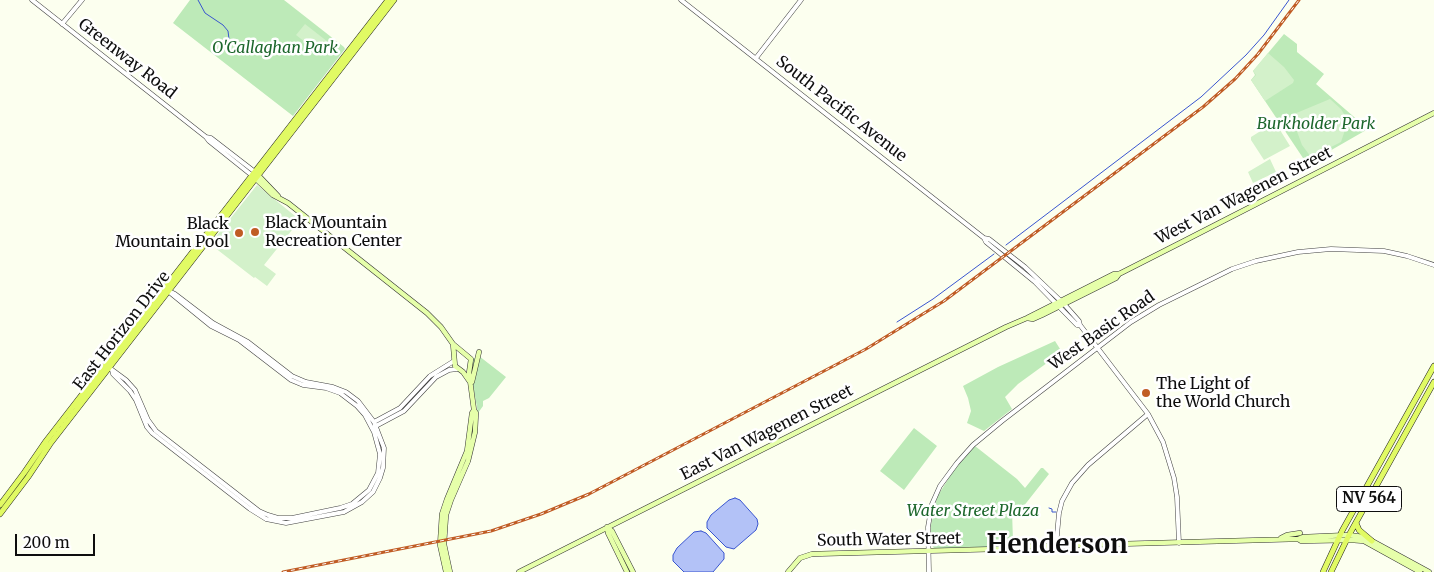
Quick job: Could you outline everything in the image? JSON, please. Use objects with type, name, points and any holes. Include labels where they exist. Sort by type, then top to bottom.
[{"type":"main road","points":[[255,175],[276,149],[280,139],[388,0]]},
{"type":"main road","name":"East Horizon Drive","points":[[0,514],[58,433],[255,175],[306,114],[394,0]]},
{"type":"main road","points":[[355,51],[356,46],[371,22]]},
{"type":"main road","points":[[306,114],[321,86]]},
{"type":"main road","name":"West Van Wagenen Street","points":[[1061,303],[1116,278],[1118,274],[1434,113]]},
{"type":"main road","name":"Greenway Road","points":[[255,175],[273,195],[279,197],[427,313],[464,354]]},
{"type":"main road","name":"East Van Wagenen Street","points":[[519,572],[1006,327],[1027,318],[1033,319],[1061,303]]},
{"type":"main road","name":"Greenway Road","points":[[453,344],[455,360]]},
{"type":"main road","points":[[470,385],[479,352]]},
{"type":"main road","points":[[450,572],[445,550],[445,525],[451,500],[471,452],[476,422],[470,385],[471,359],[464,354],[459,355],[455,360],[458,369],[470,385]]},
{"type":"main road","name":"NV 564","points":[[1323,572],[1343,538],[1394,437],[1434,366]]},
{"type":"main road","name":"East Horizon Drive","points":[[0,505],[68,412],[109,367]]},
{"type":"main road","points":[[458,369],[465,370],[470,367]]},
{"type":"main road","name":"NV 564","points":[[1331,572],[1343,538],[1356,523],[1434,382]]},
{"type":"main road","points":[[446,572],[440,545],[441,522],[445,504],[467,451],[474,410]]},
{"type":"main road","points":[[1401,442],[1400,435],[1410,410]]},
{"type":"main road","points":[[58,433],[67,418],[68,412]]},
{"type":"main road","points":[[1388,465],[1389,458],[1397,444],[1394,437]]},
{"type":"main road","points":[[1356,523],[1359,530],[1372,540],[1429,572]]},
{"type":"main road","points":[[607,527],[608,533],[627,572]]},
{"type":"main road","points":[[607,527],[612,531],[633,572]]},
{"type":"main road","points":[[1279,540],[1287,535],[1300,533]]},
{"type":"main road","name":"South Water Street","points":[[788,572],[800,558],[812,554],[1279,540],[1298,539],[1303,536],[1343,538]]},
{"type":"main road","points":[[1343,538],[1363,537],[1372,540]]},
{"type":"main road","points":[[1343,538],[1370,544],[1420,572]]},
{"type":"street","name":"Greenway Road","points":[[32,0],[206,137],[211,138],[255,175]]},
{"type":"street","points":[[62,24],[82,0]]},
{"type":"street","name":"South Pacific Avenue","points":[[681,0],[984,238],[986,242],[1061,303],[1148,414],[1163,442],[1174,478],[1177,497],[1179,543]]},
{"type":"street","points":[[756,58],[801,0]]},
{"type":"street","name":"West Basic Road","points":[[929,572],[928,527],[932,504],[940,486],[957,463],[983,436],[1131,322],[1211,278],[1256,261],[1282,254],[1312,250],[1361,249],[1399,254],[1434,265]]},
{"type":"street","points":[[109,367],[126,380],[135,390],[148,420],[156,431],[259,510],[273,517],[292,518],[352,504],[374,483],[380,461],[380,448],[373,425],[361,409],[344,395],[329,389],[303,385],[291,380],[239,340],[211,326],[167,290]]},
{"type":"street","points":[[373,425],[400,408],[430,376],[455,360]]},
{"type":"street","points":[[373,425],[404,411],[436,377],[449,370],[458,369]]},
{"type":"street","points":[[1056,546],[1058,513],[1072,483],[1088,466],[1148,414]]},
{"type":"green space","name":"O'Callaghan Park","points":[[190,0],[284,0],[345,49],[293,116],[173,23]]},
{"type":"green space","points":[[305,24],[328,42],[319,53],[296,35]]},
{"type":"green space","name":"Burkholder Park","points":[[1284,34],[1297,44],[1297,52],[1324,74],[1316,84],[1368,129],[1307,164],[1251,80],[1255,75],[1253,71]]},
{"type":"green space","points":[[1268,53],[1284,67],[1294,80],[1293,83],[1265,101],[1251,80],[1256,75],[1253,71]]},
{"type":"green space","points":[[1330,99],[1341,109],[1347,119],[1344,133],[1341,142],[1311,157],[1302,145],[1292,118],[1294,114]]},
{"type":"green space","points":[[1275,122],[1290,146],[1264,160],[1251,137]]},
{"type":"green space","points":[[1270,159],[1276,172],[1253,183],[1248,172]]},
{"type":"green space","name":"Black Mountain Recreation Center","points":[[257,185],[300,220],[264,265],[276,274],[267,286],[210,244]]},
{"type":"green space","points":[[1055,341],[1062,352],[1018,384],[1005,397],[1012,409],[984,431],[967,423],[971,411],[963,386],[998,367]]},
{"type":"green space","points":[[477,356],[506,377],[489,398],[483,401],[483,406],[478,413],[469,363]]},
{"type":"green space","points":[[914,428],[937,446],[904,490],[880,471]]},
{"type":"green space","name":"Water Street Plaza","points":[[975,446],[1017,479],[1025,488],[1041,468],[1049,474],[1023,507],[1012,511],[1013,541],[1024,542],[1013,542],[1011,546],[999,548],[934,548],[931,544],[931,525],[937,497],[954,470]]},
{"type":"water","points":[[735,498],[740,500],[757,519],[758,524],[756,530],[734,549],[726,547],[707,528],[707,522],[711,515],[729,500]]},
{"type":"water","points":[[701,531],[706,533],[724,553],[724,559],[713,572],[684,572],[673,561],[673,555],[677,548],[694,532]]},
{"type":"waterway","points":[[198,0],[205,13],[223,25],[228,31],[229,39]]},
{"type":"waterway","points":[[1006,245],[1201,97],[1246,55],[1264,35],[1289,0]]},
{"type":"waterway","points":[[897,322],[933,299],[994,254]]},
{"type":"waterway","points":[[959,515],[961,505]]},
{"type":"waterway","points":[[1049,508],[1052,509],[1052,512],[1056,512]]},
{"type":"waterway","points":[[935,539],[939,543]]},
{"type":"railway","points":[[283,572],[491,531],[541,514],[589,494],[866,349],[944,301],[1203,107],[1235,79],[1258,54],[1299,0]]},
{"type":"place","name":"Black Mountain Recreation Center","points":[[255,232]]},
{"type":"place","name":"Black Mountain Pool","points":[[239,233]]},
{"type":"place","name":"The Light of the World Church","points":[[1146,393]]},
{"type":"district","name":"Henderson","points":[[1057,546]]}]
